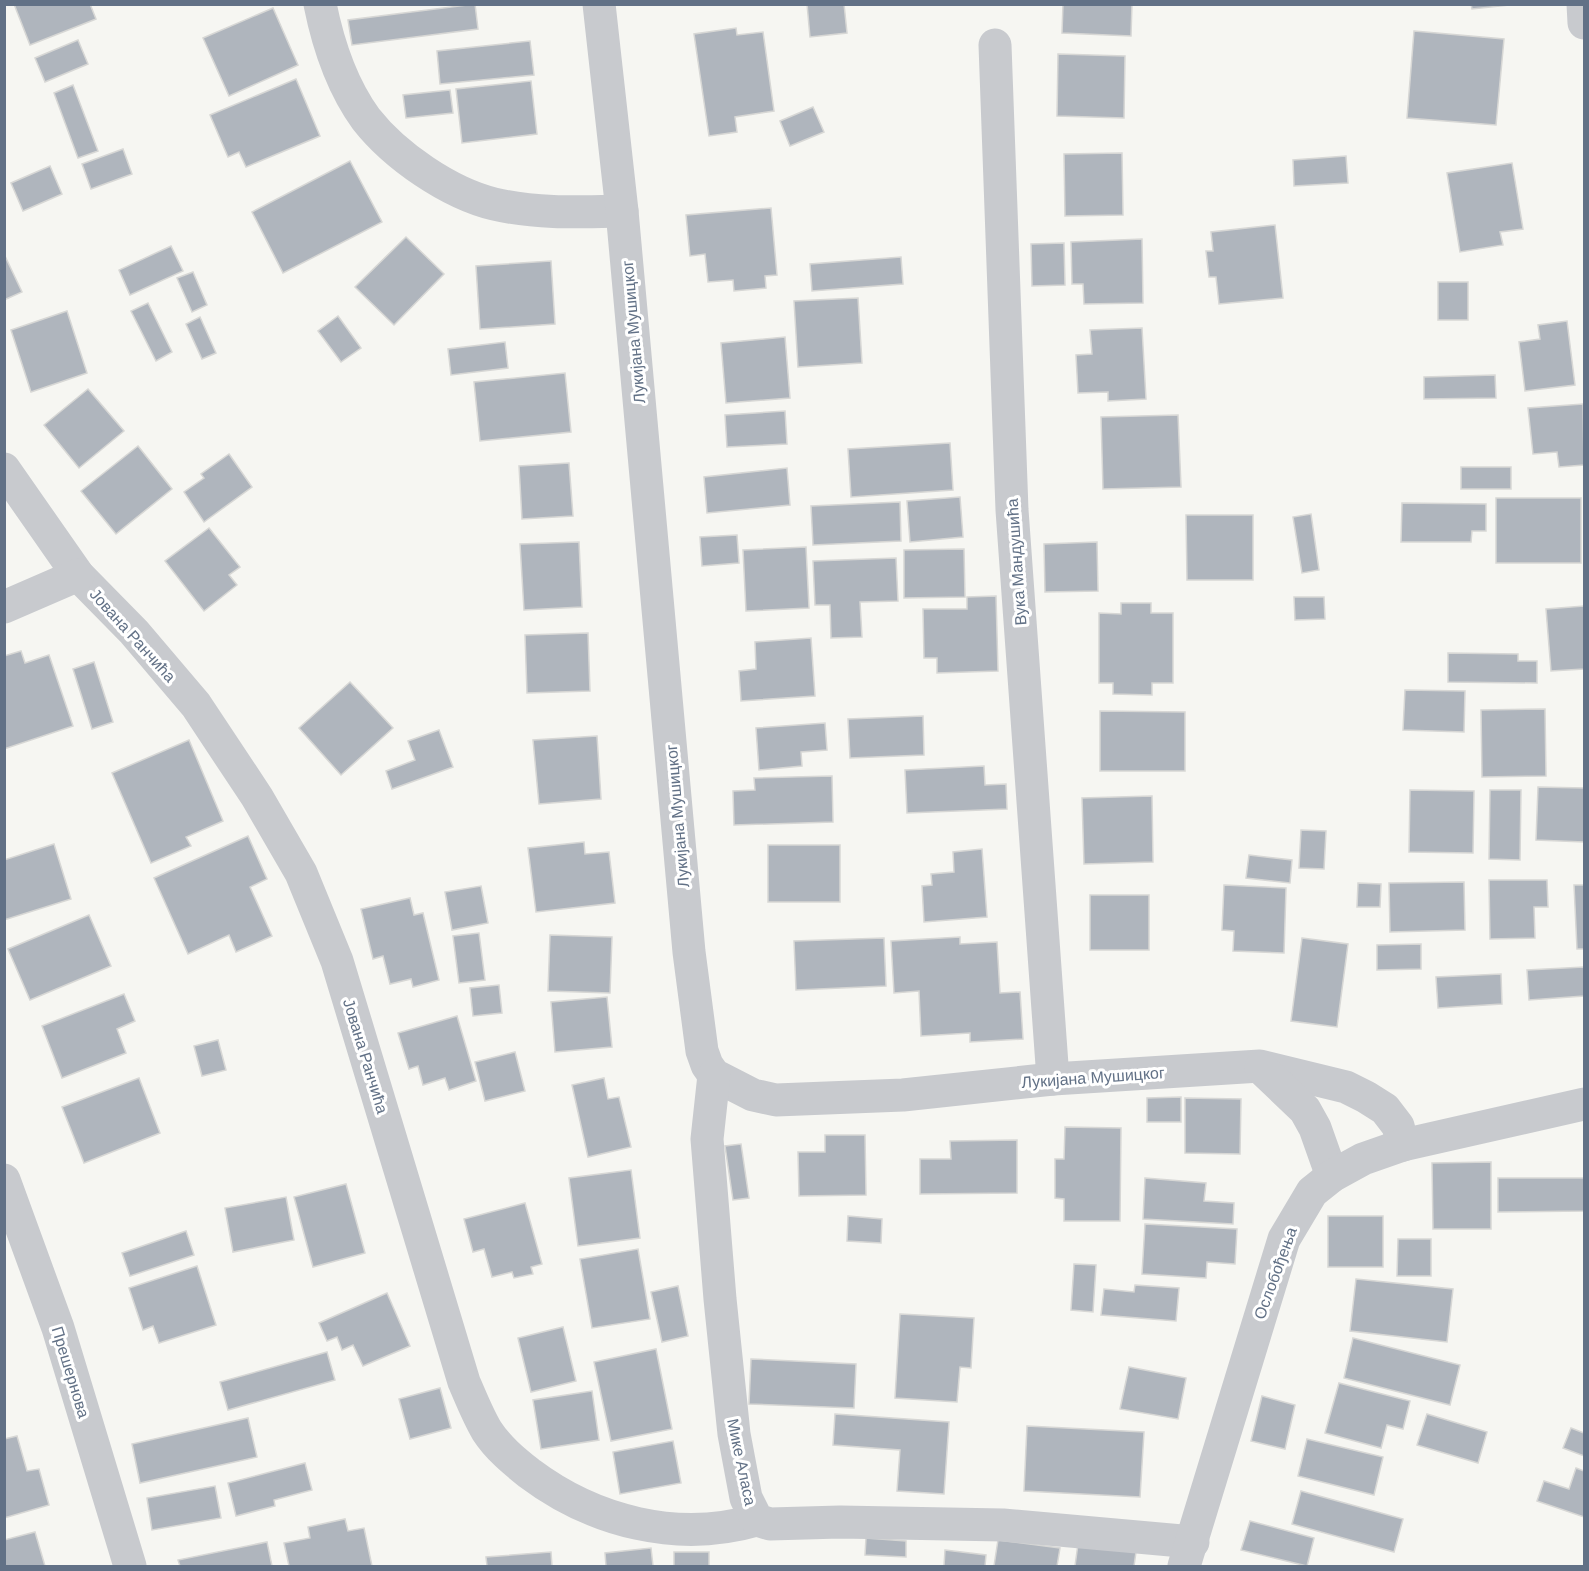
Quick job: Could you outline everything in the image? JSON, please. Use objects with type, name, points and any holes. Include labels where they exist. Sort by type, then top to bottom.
[{"type":"street","points":[[320,4],[340,73],[367,119],[406,158],[465,195],[495,204],[568,212],[622,211]]},
{"type":"street","name":"Лукијана Мушицког","points":[[599,4],[622,211],[689,952],[702,1051],[714,1075],[753,1095],[776,1100],[903,1095],[1053,1079],[1260,1066],[1346,1087],[1366,1097],[1385,1109],[1398,1126],[1403,1145]]},
{"type":"street","points":[[1583,4],[1584,23]]},
{"type":"street","name":"Вука Мандушића","points":[[995,45],[1012,510],[1053,1079]]},
{"type":"street","name":"Јована Ранчића","points":[[4,469],[78,575],[134,632],[196,705],[257,797],[301,873],[337,962],[464,1382],[488,1432],[513,1460],[553,1491],[593,1511],[641,1525],[689,1531],[740,1525],[757,1520]]},
{"type":"street","points":[[4,607],[78,575]]},
{"type":"street","points":[[1260,1066],[1305,1110],[1315,1128],[1332,1176]]},
{"type":"street","name":"Мике Аласа","points":[[714,1075],[707,1139],[720,1299],[734,1434],[746,1498],[757,1520],[770,1524],[840,1522],[1003,1525],[1189,1554]]},
{"type":"street","name":"Ослобођења","points":[[1189,1554],[1284,1239],[1312,1192],[1332,1176],[1363,1159],[1403,1145],[1584,1104]]},
{"type":"street","name":"Прешернова","points":[[4,1180],[58,1329],[130,1566]]},
{"type":"building","points":[[14,4],[90,4],[96,19],[30,45]]},
{"type":"building","points":[[475,4],[478,29],[352,45],[348,20]]},
{"type":"building","points":[[807,4],[844,4],[847,33],[810,37]]},
{"type":"building","points":[[1063,4],[1132,4],[1131,36],[1062,33]]},
{"type":"building","points":[[1471,4],[1519,4],[1472,9]]},
{"type":"building","points":[[273,8],[298,65],[229,96],[203,38]]},
{"type":"building","points":[[736,28],[737,35],[763,32],[774,111],[735,117],[737,132],[709,136],[694,34]]},
{"type":"building","points":[[1414,31],[1504,39],[1496,125],[1407,118]]},
{"type":"building","points":[[78,40],[88,64],[45,82],[35,58]]},
{"type":"building","points":[[530,41],[534,75],[440,84],[437,51]]},
{"type":"building","points":[[1058,54],[1125,56],[1124,118],[1057,116]]},
{"type":"building","points":[[296,79],[320,136],[246,167],[239,152],[228,157],[210,115]]},
{"type":"building","points":[[531,81],[537,134],[462,143],[456,89]]},
{"type":"building","points":[[73,85],[98,151],[78,158],[54,93]]},
{"type":"building","points":[[450,90],[453,113],[406,118],[403,95]]},
{"type":"building","points":[[813,107],[824,132],[790,146],[780,121]]},
{"type":"building","points":[[123,149],[132,174],[91,189],[82,164]]},
{"type":"building","points":[[1122,153],[1123,215],[1065,216],[1064,154]]},
{"type":"building","points":[[1346,156],[1348,183],[1294,186],[1293,160]]},
{"type":"building","points":[[350,161],[382,222],[283,273],[252,212]]},
{"type":"building","points":[[1512,163],[1523,229],[1500,232],[1503,245],[1460,252],[1447,173]]},
{"type":"building","points":[[50,166],[62,194],[23,211],[11,183]]},
{"type":"building","points":[[771,208],[777,275],[765,276],[766,288],[734,291],[733,280],[708,282],[705,254],[690,256],[686,215]]},
{"type":"building","points":[[1275,225],[1283,298],[1219,304],[1216,277],[1209,277],[1206,251],[1213,251],[1211,232]]},
{"type":"building","points":[[406,237],[444,274],[394,325],[355,287]]},
{"type":"building","points":[[1142,239],[1143,303],[1084,304],[1083,284],[1072,284],[1071,242]]},
{"type":"building","points":[[1064,243],[1065,285],[1032,286],[1031,244]]},
{"type":"building","points":[[171,246],[183,271],[130,295],[119,270]]},
{"type":"building","points":[[4,254],[22,292],[4,300]]},
{"type":"building","points":[[901,257],[903,284],[812,291],[810,264]]},
{"type":"building","points":[[551,261],[555,324],[480,329],[476,266]]},
{"type":"building","points":[[193,272],[207,305],[192,312],[177,278]]},
{"type":"building","points":[[1438,282],[1468,282],[1468,320],[1438,320]]},
{"type":"building","points":[[858,298],[862,363],[798,367],[794,301]]},
{"type":"building","points":[[148,303],[172,352],[156,361],[131,311]]},
{"type":"building","points":[[67,311],[87,373],[31,392],[11,330]]},
{"type":"building","points":[[338,316],[361,348],[341,362],[318,331]]},
{"type":"building","points":[[200,317],[216,353],[202,359],[186,324]]},
{"type":"building","points":[[1567,321],[1575,385],[1525,391],[1519,342],[1540,339],[1538,325]]},
{"type":"building","points":[[1142,328],[1146,399],[1108,401],[1108,392],[1078,393],[1076,355],[1092,354],[1090,330]]},
{"type":"building","points":[[785,337],[790,398],[726,403],[721,343]]},
{"type":"building","points":[[505,342],[508,368],[451,375],[448,349]]},
{"type":"building","points":[[565,373],[571,432],[480,441],[474,382]]},
{"type":"building","points":[[1495,375],[1496,398],[1424,399],[1424,377]]},
{"type":"building","points":[[88,389],[124,431],[79,468],[44,425]]},
{"type":"building","points":[[1583,404],[1584,465],[1559,467],[1557,452],[1533,454],[1528,408]]},
{"type":"building","points":[[785,411],[787,444],[727,447],[725,415]]},
{"type":"building","points":[[1178,415],[1181,487],[1103,489],[1101,417]]},
{"type":"building","points":[[950,443],[953,490],[851,497],[848,449]]},
{"type":"building","points":[[138,446],[172,489],[116,534],[81,491]]},
{"type":"building","points":[[229,454],[252,487],[204,522],[184,492],[204,478],[201,474]]},
{"type":"building","points":[[569,463],[573,516],[522,519],[519,466]]},
{"type":"building","points":[[1461,467],[1511,467],[1511,489],[1461,489]]},
{"type":"building","points":[[787,468],[790,505],[707,513],[704,477]]},
{"type":"building","points":[[960,497],[963,537],[910,542],[907,501]]},
{"type":"building","points":[[1496,498],[1581,498],[1581,563],[1496,563]]},
{"type":"building","points":[[900,502],[901,541],[813,545],[811,506]]},
{"type":"building","points":[[1402,503],[1486,504],[1486,531],[1472,531],[1471,542],[1401,542]]},
{"type":"building","points":[[1311,514],[1319,570],[1302,573],[1293,517]]},
{"type":"building","points":[[1186,515],[1253,515],[1253,580],[1187,580]]},
{"type":"building","points":[[209,528],[240,567],[229,575],[237,585],[204,611],[165,561]]},
{"type":"building","points":[[737,535],[739,563],[702,566],[700,537]]},
{"type":"building","points":[[579,542],[582,607],[524,610],[520,544]]},
{"type":"building","points":[[1097,542],[1098,591],[1045,592],[1044,544]]},
{"type":"building","points":[[806,547],[809,608],[746,611],[743,550]]},
{"type":"building","points":[[964,549],[965,597],[904,598],[904,550]]},
{"type":"building","points":[[896,558],[898,601],[860,602],[862,637],[831,638],[830,605],[815,605],[813,561]]},
{"type":"building","points":[[996,596],[998,671],[937,673],[937,658],[924,658],[923,609],[967,609],[967,597]]},
{"type":"building","points":[[1294,597],[1324,597],[1325,619],[1295,620]]},
{"type":"building","points":[[1121,603],[1151,603],[1151,613],[1173,613],[1173,683],[1152,683],[1152,695],[1113,694],[1113,683],[1099,683],[1099,613],[1121,614]]},
{"type":"building","points":[[1584,606],[1584,669],[1551,671],[1546,609]]},
{"type":"building","points":[[588,633],[590,691],[527,693],[525,635]]},
{"type":"building","points":[[811,638],[815,696],[741,701],[739,671],[756,669],[755,642]]},
{"type":"building","points":[[21,651],[25,663],[49,655],[73,726],[4,749],[4,656]]},
{"type":"building","points":[[1448,653],[1518,654],[1518,661],[1537,661],[1537,683],[1448,682]]},
{"type":"building","points":[[94,662],[113,722],[92,729],[73,669]]},
{"type":"building","points":[[350,682],[393,728],[341,775],[299,728]]},
{"type":"building","points":[[1405,690],[1465,691],[1464,732],[1403,730]]},
{"type":"building","points":[[1545,709],[1546,776],[1482,777],[1481,710]]},
{"type":"building","points":[[1100,711],[1185,712],[1185,771],[1100,771]]},
{"type":"building","points":[[923,716],[924,755],[850,758],[848,719]]},
{"type":"building","points":[[825,723],[827,750],[801,752],[802,766],[759,770],[756,728]]},
{"type":"building","points":[[439,730],[453,767],[392,789],[386,771],[415,760],[408,741]]},
{"type":"building","points":[[597,736],[601,799],[539,804],[533,740]]},
{"type":"building","points":[[189,740],[223,821],[186,837],[191,846],[151,863],[112,773]]},
{"type":"building","points":[[984,766],[985,785],[1006,784],[1007,809],[907,813],[905,770]]},
{"type":"building","points":[[832,776],[833,822],[734,825],[733,791],[755,790],[754,778]]},
{"type":"building","points":[[1538,787],[1584,788],[1584,842],[1536,840]]},
{"type":"building","points":[[1410,790],[1474,791],[1473,853],[1409,852]]},
{"type":"building","points":[[1490,790],[1521,790],[1520,860],[1489,859]]},
{"type":"building","points":[[1152,796],[1153,862],[1084,864],[1082,798]]},
{"type":"building","points":[[1301,830],[1326,831],[1324,869],[1299,868]]},
{"type":"building","points":[[248,836],[267,879],[250,887],[272,936],[236,952],[229,935],[188,954],[154,878]]},
{"type":"building","points":[[584,842],[585,854],[609,852],[615,903],[536,912],[528,848]]},
{"type":"building","points":[[54,844],[71,899],[4,920],[4,860]]},
{"type":"building","points":[[768,845],[840,845],[840,902],[768,902]]},
{"type":"building","points":[[982,849],[987,917],[924,922],[922,886],[932,885],[931,874],[954,872],[953,852]]},
{"type":"building","points":[[1249,855],[1292,860],[1290,883],[1246,878]]},
{"type":"building","points":[[1489,880],[1547,880],[1548,907],[1534,907],[1535,938],[1490,939]]},
{"type":"building","points":[[1464,882],[1465,930],[1390,932],[1389,883]]},
{"type":"building","points":[[1358,883],[1381,884],[1380,907],[1357,907]]},
{"type":"building","points":[[1224,885],[1286,888],[1284,953],[1233,951],[1234,931],[1222,930]]},
{"type":"building","points":[[1574,885],[1584,885],[1584,949],[1577,949]]},
{"type":"building","points":[[481,886],[488,923],[452,930],[445,892]]},
{"type":"building","points":[[1090,895],[1149,895],[1149,950],[1090,950]]},
{"type":"building","points":[[410,898],[414,915],[423,913],[439,980],[413,987],[411,979],[390,984],[383,956],[373,959],[361,909]]},
{"type":"building","points":[[89,915],[111,966],[30,1000],[8,949]]},
{"type":"building","points":[[479,933],[485,980],[459,983],[453,936]]},
{"type":"building","points":[[550,935],[612,937],[610,993],[548,991]]},
{"type":"building","points":[[960,937],[960,944],[997,942],[1000,993],[1020,992],[1023,1039],[970,1042],[970,1033],[921,1036],[919,991],[894,993],[891,941]]},
{"type":"building","points":[[884,938],[886,986],[796,990],[794,941]]},
{"type":"building","points":[[1302,938],[1348,944],[1337,1027],[1291,1021]]},
{"type":"building","points":[[1421,944],[1421,969],[1377,970],[1377,945]]},
{"type":"building","points":[[1584,967],[1584,996],[1529,1000],[1527,970]]},
{"type":"building","points":[[1501,974],[1502,1004],[1438,1008],[1436,977]]},
{"type":"building","points":[[499,985],[502,1013],[473,1016],[470,988]]},
{"type":"building","points":[[124,994],[135,1021],[117,1029],[126,1053],[62,1078],[42,1026]]},
{"type":"building","points":[[607,997],[612,1047],[555,1052],[551,1002]]},
{"type":"building","points":[[457,1016],[476,1081],[449,1090],[445,1078],[423,1085],[418,1066],[409,1069],[398,1033]]},
{"type":"building","points":[[218,1040],[226,1070],[202,1076],[194,1046]]},
{"type":"building","points":[[515,1052],[525,1091],[485,1101],[475,1062]]},
{"type":"building","points":[[139,1078],[160,1133],[84,1163],[62,1107]]},
{"type":"building","points":[[604,1078],[608,1099],[619,1097],[631,1147],[588,1157],[572,1085]]},
{"type":"building","points":[[1181,1097],[1181,1122],[1147,1122],[1147,1098]]},
{"type":"building","points":[[1185,1098],[1241,1099],[1240,1154],[1185,1153]]},
{"type":"building","points":[[1065,1127],[1121,1128],[1120,1221],[1064,1221],[1064,1199],[1055,1198],[1055,1159],[1064,1159]]},
{"type":"building","points":[[825,1135],[865,1135],[866,1195],[799,1196],[798,1152],[825,1152]]},
{"type":"building","points":[[1017,1140],[1017,1193],[920,1194],[920,1159],[951,1159],[950,1141]]},
{"type":"building","points":[[741,1144],[749,1198],[733,1200],[725,1146]]},
{"type":"building","points":[[1491,1162],[1491,1229],[1433,1229],[1432,1163]]},
{"type":"building","points":[[631,1170],[640,1238],[578,1246],[569,1178]]},
{"type":"building","points":[[1145,1178],[1206,1183],[1204,1201],[1234,1203],[1233,1224],[1143,1219]]},
{"type":"building","points":[[1498,1178],[1584,1178],[1584,1211],[1498,1212]]},
{"type":"building","points":[[346,1184],[365,1253],[313,1267],[294,1197]]},
{"type":"building","points":[[286,1197],[294,1240],[233,1252],[225,1208]]},
{"type":"building","points":[[525,1203],[542,1264],[531,1267],[533,1274],[514,1278],[512,1272],[492,1277],[484,1249],[473,1252],[464,1219]]},
{"type":"building","points":[[848,1216],[882,1219],[881,1243],[847,1241]]},
{"type":"building","points":[[1328,1216],[1383,1216],[1383,1267],[1328,1267]]},
{"type":"building","points":[[1145,1224],[1237,1229],[1235,1264],[1207,1262],[1206,1278],[1142,1274]]},
{"type":"building","points":[[186,1231],[194,1255],[130,1276],[122,1253]]},
{"type":"building","points":[[1398,1239],[1431,1239],[1431,1276],[1397,1276]]},
{"type":"building","points":[[638,1249],[650,1319],[592,1328],[580,1259]]},
{"type":"building","points":[[1074,1264],[1096,1265],[1093,1312],[1071,1310]]},
{"type":"building","points":[[197,1266],[216,1325],[159,1343],[153,1326],[143,1330],[129,1288]]},
{"type":"building","points":[[1356,1279],[1453,1289],[1447,1342],[1350,1331]]},
{"type":"building","points":[[1135,1285],[1179,1288],[1176,1321],[1101,1315],[1104,1289],[1134,1292]]},
{"type":"building","points":[[678,1286],[688,1336],[662,1342],[651,1292]]},
{"type":"building","points":[[387,1293],[410,1346],[363,1366],[353,1345],[342,1350],[337,1337],[327,1341],[319,1323]]},
{"type":"building","points":[[900,1314],[974,1318],[971,1368],[960,1367],[957,1402],[895,1398]]},
{"type":"building","points":[[563,1327],[576,1381],[531,1392],[518,1338]]},
{"type":"building","points":[[1353,1338],[1460,1365],[1450,1405],[1344,1378]]},
{"type":"building","points":[[656,1349],[672,1429],[611,1441],[594,1362]]},
{"type":"building","points":[[327,1352],[335,1380],[228,1410],[220,1382]]},
{"type":"building","points":[[751,1359],[856,1364],[854,1408],[749,1404]]},
{"type":"building","points":[[1129,1367],[1186,1378],[1178,1419],[1120,1409]]},
{"type":"building","points":[[1339,1383],[1410,1401],[1403,1429],[1387,1425],[1381,1448],[1325,1433]]},
{"type":"building","points":[[440,1388],[451,1428],[410,1439],[399,1399]]},
{"type":"building","points":[[592,1391],[599,1440],[541,1449],[533,1400]]},
{"type":"building","points":[[1262,1396],[1295,1405],[1285,1449],[1251,1441]]},
{"type":"building","points":[[835,1414],[949,1422],[944,1494],[897,1491],[900,1450],[833,1445]]},
{"type":"building","points":[[1427,1414],[1487,1432],[1478,1463],[1417,1445]]},
{"type":"building","points":[[248,1418],[257,1457],[140,1483],[132,1444]]},
{"type":"building","points":[[1027,1426],[1144,1432],[1140,1497],[1024,1491]]},
{"type":"building","points":[[1571,1428],[1584,1433],[1584,1456],[1563,1448]]},
{"type":"building","points":[[17,1436],[27,1471],[39,1469],[49,1505],[4,1518],[4,1439]]},
{"type":"building","points":[[1307,1439],[1383,1457],[1374,1495],[1298,1476]]},
{"type":"building","points":[[673,1441],[681,1483],[620,1494],[613,1452]]},
{"type":"building","points":[[305,1463],[312,1490],[274,1500],[275,1506],[236,1516],[228,1483]]},
{"type":"building","points":[[1576,1468],[1584,1471],[1584,1517],[1537,1501],[1544,1481],[1569,1489]]},
{"type":"building","points":[[215,1486],[221,1518],[152,1530],[147,1498]]},
{"type":"building","points":[[1301,1491],[1403,1519],[1394,1552],[1292,1524]]},
{"type":"building","points":[[345,1519],[348,1531],[364,1528],[372,1566],[289,1566],[284,1543],[310,1538],[308,1527]]},
{"type":"building","points":[[1250,1521],[1314,1538],[1307,1566],[1241,1550]]},
{"type":"building","points":[[35,1532],[45,1566],[4,1566],[4,1540]]},
{"type":"building","points":[[866,1538],[906,1541],[906,1557],[865,1555]]},
{"type":"building","points":[[998,1540],[1060,1548],[1057,1566],[994,1566]]},
{"type":"building","points":[[267,1542],[272,1566],[180,1566],[178,1560]]},
{"type":"building","points":[[1078,1544],[1136,1552],[1134,1566],[1075,1566]]},
{"type":"building","points":[[651,1548],[653,1566],[606,1566],[605,1553]]},
{"type":"building","points":[[945,1550],[986,1555],[985,1566],[944,1566]]},
{"type":"building","points":[[551,1552],[552,1566],[487,1566],[486,1557]]},
{"type":"building","points":[[674,1552],[709,1552],[709,1566],[674,1566]]}]
